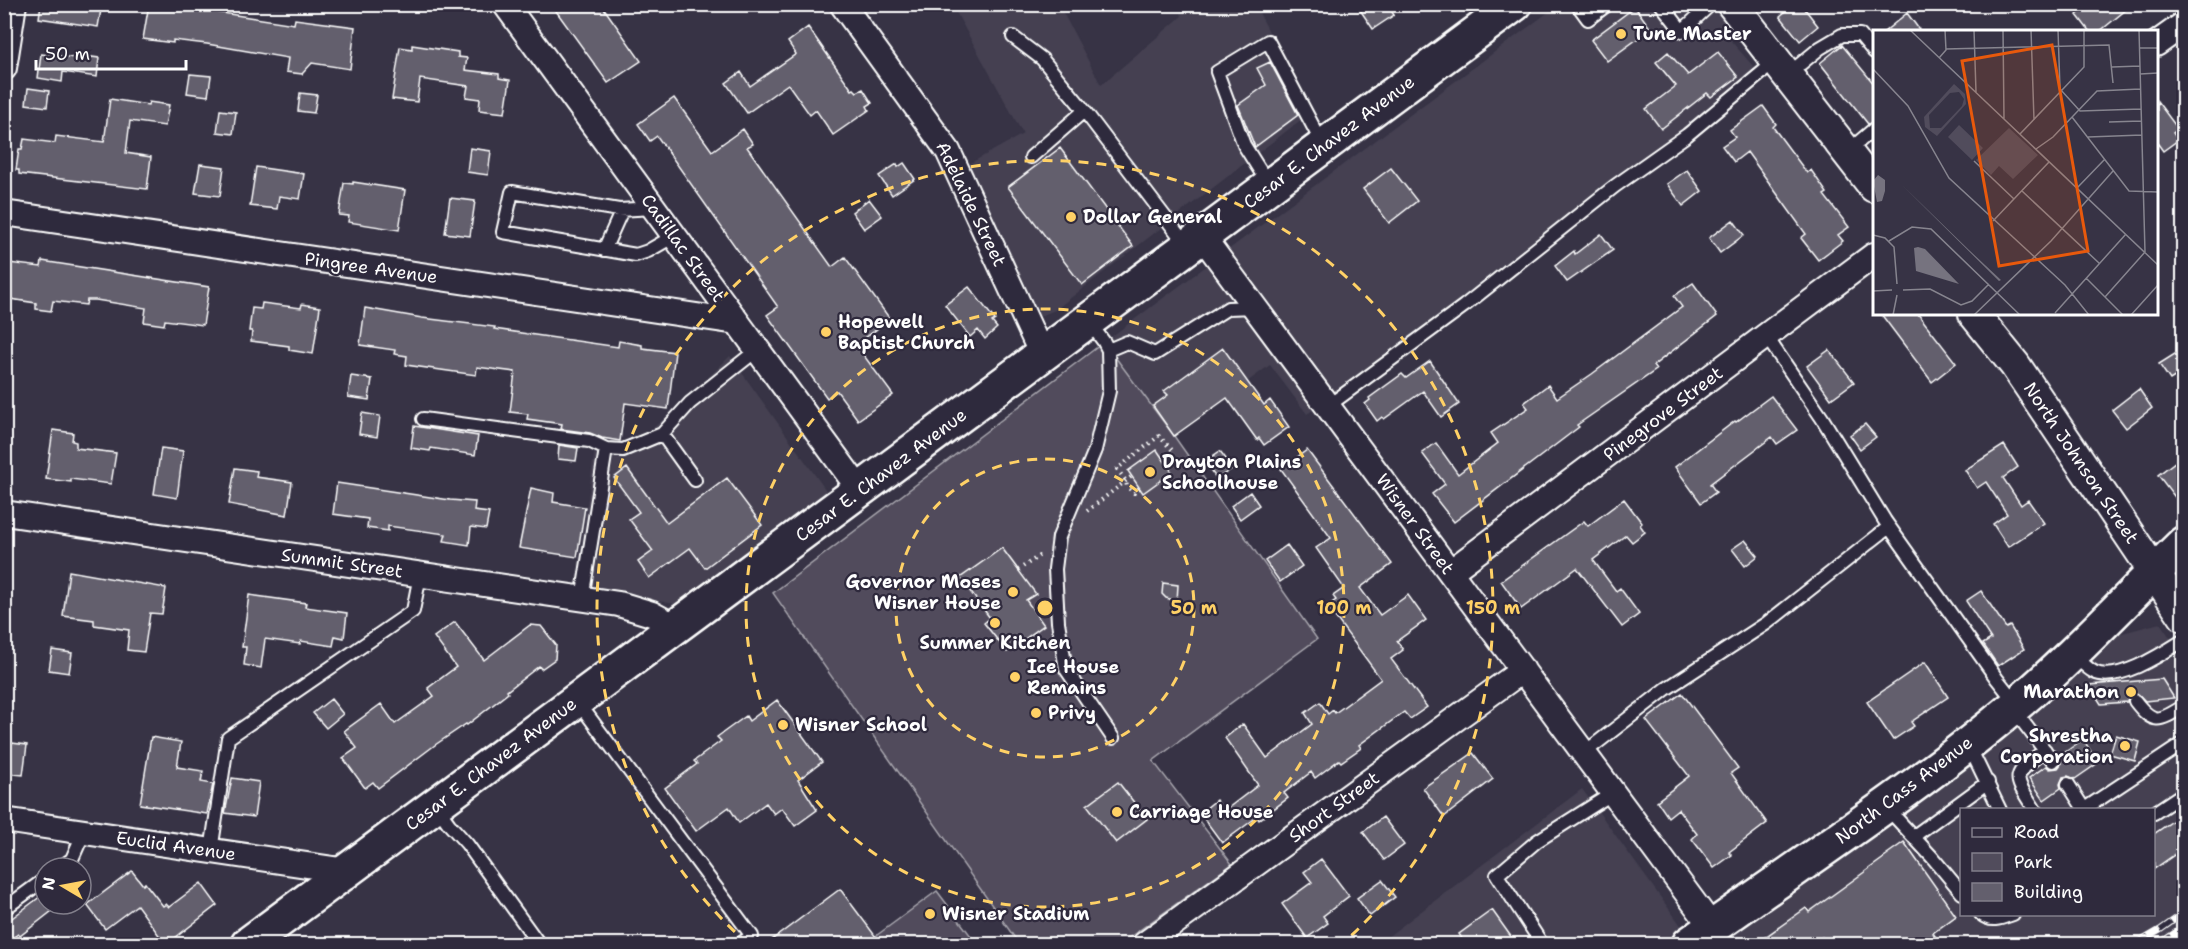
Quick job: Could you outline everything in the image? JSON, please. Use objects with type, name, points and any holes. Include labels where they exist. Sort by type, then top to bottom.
[{"type":"main road","name":"Cesar E. Chavez Avenue","points":[[248,945],[1515,4]]},
{"type":"main road","name":"North Cass Avenue","points":[[1709,939],[1886,807],[2015,706],[2184,543]]},
{"type":"street","points":[[4,68],[14,4]]},
{"type":"street","name":"Cadillac Street","points":[[505,4],[860,490]]},
{"type":"street","name":"Adelaide Street","points":[[842,4],[948,151],[1042,355]]},
{"type":"street","points":[[1732,4],[1873,184]]},
{"type":"street","points":[[2158,43],[2184,24]]},
{"type":"street","name":"Pingree Avenue","points":[[4,213],[737,322]]},
{"type":"street","name":"Wisner Street","points":[[1195,242],[1255,307],[1523,670],[1613,793],[1709,939]]},
{"type":"street","name":"Pinegrove Street","points":[[1450,572],[1873,256]]},
{"type":"street","name":"North Johnson Street","points":[[1975,315],[2014,365],[2184,616]]},
{"type":"street","name":"Summit Street","points":[[4,513],[636,608],[676,627]]},
{"type":"street","name":"Short Street","points":[[1145,945],[1523,670]]},
{"type":"street","name":"Euclid Avenue","points":[[4,820],[347,871]]},
{"type":"lane","points":[[1577,4],[1588,19],[1608,4]]},
{"type":"lane","points":[[1661,4],[1682,31],[1711,4]]},
{"type":"lane","points":[[1328,406],[1464,306],[1615,186],[1781,68],[1842,35],[1860,35],[1873,50]]},
{"type":"lane","points":[[1013,36],[1042,59],[1195,242]]},
{"type":"lane","points":[[1269,186],[1244,145],[1217,72],[1268,40],[1324,146]]},
{"type":"lane","points":[[1031,157],[1084,111]]},
{"type":"lane","points":[[1847,152],[1873,131]]},
{"type":"lane","points":[[654,208],[622,210],[512,192],[503,232],[636,255],[674,236]]},
{"type":"lane","points":[[604,250],[622,210]]},
{"type":"lane","points":[[1108,350],[1127,342],[1155,354],[1228,308],[1255,307]]},
{"type":"lane","points":[[1089,321],[1108,350],[1109,391],[1095,450],[1059,537],[1055,569],[1058,622],[1066,669],[1113,738]]},
{"type":"lane","points":[[1766,336],[1822,418],[1889,527],[2053,761]]},
{"type":"lane","points":[[423,419],[589,441],[606,448],[623,450],[662,434],[690,403],[757,350]]},
{"type":"lane","points":[[662,434],[695,480]]},
{"type":"lane","points":[[582,599],[606,448]]},
{"type":"lane","points":[[1584,753],[1666,689],[1767,623],[1889,527]]},
{"type":"lane","points":[[211,851],[228,738],[413,611],[420,575]]},
{"type":"lane","points":[[2072,653],[2093,672],[2124,677],[2184,640]]},
{"type":"lane","points":[[577,701],[752,936],[740,945]]},
{"type":"lane","points":[[2135,701],[2152,719],[2159,720],[2184,706]]},
{"type":"lane","points":[[1967,743],[1999,808]]},
{"type":"lane","points":[[2085,808],[2184,743]]},
{"type":"lane","points":[[2034,808],[2018,783],[2017,776],[2020,770],[2045,750]]},
{"type":"lane","points":[[1914,836],[1988,782]]},
{"type":"lane","points":[[2068,784],[2082,808]]},
{"type":"lane","points":[[1542,945],[1497,875],[1537,841],[1613,793]]},
{"type":"lane","points":[[2155,812],[2184,793]]},
{"type":"lane","points":[[436,805],[467,844],[539,945]]},
{"type":"lane","points":[[1886,807],[1960,891]]},
{"type":"lane","points":[[73,856],[84,832]]},
{"type":"lane","points":[[4,909],[33,888]]},
{"type":"lane","points":[[1982,916],[1999,920],[2010,916]]},
{"type":"path","points":[[1139,488],[1134,493],[1126,487],[1126,481],[1117,468],[1160,436],[1173,452],[1164,460]]},
{"type":"path","points":[[1065,522],[1076,518],[1131,477]]},
{"type":"path","points":[[1018,570],[1039,556],[1057,557]]},
{"type":"shaded area","points":[[952,5],[1059,5],[1101,85],[1182,16],[1178,5],[1255,5],[1311,112],[1055,310],[1038,317],[969,164],[1023,134]]},
{"type":"shaded area","points":[[1558,5],[1762,5],[1731,41],[1760,74],[1342,391],[1307,414],[1270,365],[1174,436],[1104,342]]},
{"type":"shaded area","points":[[730,356],[830,496],[681,605],[575,587],[596,442],[619,445],[640,438],[680,406]]},
{"type":"shaded area","points":[[2160,623],[2183,656],[2183,944],[1722,944],[1935,792],[2047,704],[2115,635]]},
{"type":"shaded area","points":[[1582,789],[1685,931],[1666,944],[1378,944]]},
{"type":"green space","points":[[1104,342],[1174,436],[1317,639],[1153,761],[1232,864],[1120,944],[1019,944],[773,593]]},
{"type":"green space","name":"Wisner Stadium","points":[[937,891],[977,944],[865,944]]},
{"type":"building","points":[[41,4],[102,4],[98,27],[39,18]]},
{"type":"building","points":[[149,4],[164,4],[294,24],[295,19],[355,27],[350,69],[312,63],[302,74],[286,72],[288,58],[207,44],[143,39]]},
{"type":"building","points":[[551,4],[601,4],[641,61],[608,83]]},
{"type":"building","points":[[1356,4],[1387,4],[1394,15],[1373,29]]},
{"type":"building","points":[[1795,4],[1801,4],[1818,26],[1800,41],[1780,16]]},
{"type":"building","points":[[2074,4],[2133,4],[2101,30],[2088,30],[2077,15],[2080,12]]},
{"type":"building","name":"Tune Master","points":[[1635,7],[1651,29],[1607,61],[1591,40]]},
{"type":"building","points":[[1907,13],[1920,30],[1886,30]]},
{"type":"building","points":[[808,27],[852,90],[857,92],[863,89],[872,103],[867,106],[869,110],[833,135],[816,110],[810,115],[788,84],[747,113],[726,83],[741,72],[750,86],[796,54],[788,42]]},
{"type":"building","points":[[412,45],[458,52],[458,57],[467,58],[465,70],[499,74],[499,78],[510,80],[505,113],[479,110],[480,99],[466,97],[468,86],[420,79],[417,102],[392,99],[400,47],[412,49]]},
{"type":"building","points":[[1842,45],[1873,83],[1873,122],[1868,124],[1820,63]]},
{"type":"building","points":[[1668,52],[1688,75],[1718,52],[1738,77],[1711,97],[1707,93],[1661,129],[1646,109],[1676,86],[1656,62]]},
{"type":"building","points":[[41,54],[84,59],[85,56],[99,58],[97,77],[63,72],[62,82],[38,78]]},
{"type":"building","points":[[1270,62],[1298,115],[1255,147],[1238,105],[1266,85],[1257,68]]},
{"type":"building","points":[[190,74],[211,76],[208,96],[187,93]]},
{"type":"building","points":[[28,88],[49,91],[47,107],[26,104]]},
{"type":"building","points":[[300,93],[317,95],[314,113],[298,111]]},
{"type":"building","points":[[674,98],[712,151],[743,129],[753,144],[747,147],[832,267],[845,257],[890,319],[856,345],[893,395],[858,420],[837,391],[827,398],[767,315],[778,307],[657,136],[650,141],[638,124]]},
{"type":"building","points":[[110,99],[148,105],[149,102],[169,105],[165,126],[130,121],[126,153],[151,157],[147,189],[19,174],[19,170],[16,170],[19,149],[22,149],[24,139],[55,143],[56,136],[104,142]]},
{"type":"building","points":[[2158,102],[2178,129],[2173,133],[2178,140],[2163,151],[2158,144]]},
{"type":"building","points":[[1763,106],[1776,124],[1773,127],[1807,173],[1811,170],[1827,193],[1824,195],[1849,227],[1838,235],[1843,241],[1818,260],[1801,238],[1806,234],[1747,152],[1734,162],[1722,146],[1735,137],[1730,130]]},
{"type":"building","points":[[220,110],[236,112],[233,134],[217,132]]},
{"type":"building","points":[[470,148],[491,151],[488,175],[467,172]]},
{"type":"building","name":"Dollar General","points":[[1060,148],[1133,246],[1082,285],[1008,187]]},
{"type":"building","points":[[904,163],[915,179],[892,195],[879,176],[897,164],[898,167]]},
{"type":"building","points":[[200,164],[224,167],[220,196],[195,193]]},
{"type":"building","points":[[256,167],[304,174],[300,199],[279,196],[277,209],[250,206]]},
{"type":"building","points":[[1391,168],[1417,201],[1389,223],[1363,189]]},
{"type":"building","points":[[1687,170],[1702,191],[1683,206],[1667,184]]},
{"type":"building","points":[[353,182],[405,190],[399,230],[348,222],[349,216],[339,215],[344,183],[353,184]]},
{"type":"building","points":[[450,198],[475,201],[470,236],[445,233]]},
{"type":"building","points":[[869,199],[882,216],[864,229],[852,212]]},
{"type":"building","points":[[1733,220],[1744,235],[1720,253],[1709,238]]},
{"type":"building","points":[[1601,234],[1613,250],[1567,282],[1555,266]]},
{"type":"building","points":[[42,261],[209,287],[203,325],[165,320],[164,325],[144,322],[146,308],[96,300],[87,300],[86,305],[53,301],[51,311],[36,309],[36,303],[4,298],[9,263],[41,267]]},
{"type":"building","points":[[1693,283],[1717,316],[1653,366],[1656,370],[1577,425],[1579,427],[1454,522],[1432,494],[1445,484],[1422,453],[1436,443],[1458,474],[1498,443],[1491,433],[1528,408],[1524,403],[1548,385],[1557,398],[1592,374],[1682,307],[1674,296]]},
{"type":"building","points":[[969,287],[995,320],[992,322],[997,328],[985,339],[978,330],[970,337],[945,305]]},
{"type":"building","points":[[262,303],[301,308],[302,304],[320,307],[313,354],[289,350],[289,346],[251,341],[252,331],[249,331],[252,308],[261,309]]},
{"type":"building","points":[[365,308],[618,347],[619,341],[642,345],[642,348],[675,352],[668,409],[625,403],[620,441],[590,433],[561,429],[562,424],[527,419],[528,414],[510,412],[515,372],[477,367],[476,375],[406,365],[407,356],[394,354],[395,350],[360,345]]},
{"type":"building","points":[[1882,315],[1919,315],[1956,363],[1932,382]]},
{"type":"building","points":[[1223,348],[1264,405],[1270,400],[1289,427],[1264,445],[1259,438],[1257,440],[1227,398],[1174,436],[1153,406],[1168,395],[1164,391]]},
{"type":"building","points":[[1829,350],[1854,382],[1831,399],[1807,366]]},
{"type":"building","points":[[2178,352],[2184,360],[2184,371],[2170,380],[2159,364]]},
{"type":"building","points":[[1430,361],[1459,404],[1441,417],[1423,391],[1384,419],[1382,417],[1377,421],[1365,404],[1370,400],[1369,398],[1402,374],[1406,378]]},
{"type":"building","points":[[351,376],[372,379],[369,400],[348,397]]},
{"type":"building","points":[[2139,389],[2152,408],[2126,428],[2112,410]]},
{"type":"building","points":[[1771,396],[1797,430],[1777,444],[1772,437],[1710,484],[1716,492],[1701,503],[1675,467]]},
{"type":"building","points":[[362,413],[380,416],[377,437],[359,434]]},
{"type":"building","points":[[1865,424],[1876,437],[1860,449],[1850,435]]},
{"type":"building","points":[[414,426],[478,436],[475,455],[431,448],[430,451],[411,448]]},
{"type":"building","points":[[53,430],[73,433],[72,441],[76,442],[76,448],[116,453],[111,484],[71,479],[71,482],[46,479]]},
{"type":"building","points":[[559,445],[578,448],[576,461],[558,459]]},
{"type":"building","points":[[2004,445],[2018,467],[2003,478],[2021,505],[2028,500],[2044,523],[2008,547],[1993,524],[2007,514],[1986,482],[1977,488],[1965,470]]},
{"type":"building","points":[[161,448],[183,451],[177,498],[154,494]]},
{"type":"building","name":"Drayton Plains Schoolhouse","points":[[1157,450],[1172,472],[1143,493],[1128,471]]},
{"type":"building","points":[[1307,450],[1392,564],[1360,588],[1380,615],[1408,595],[1426,620],[1397,641],[1403,650],[1391,659],[1427,707],[1410,719],[1404,712],[1359,745],[1361,748],[1341,762],[1339,760],[1315,778],[1311,772],[1284,793],[1288,798],[1259,820],[1257,817],[1222,843],[1200,813],[1216,800],[1224,811],[1258,785],[1225,738],[1243,724],[1267,758],[1312,724],[1305,713],[1320,702],[1328,714],[1333,710],[1335,713],[1381,679],[1327,606],[1336,600],[1333,596],[1344,588],[1316,548],[1331,538],[1281,469]]},
{"type":"building","points":[[1220,451],[1233,468],[1217,479],[1204,462]]},
{"type":"building","points":[[2184,455],[2184,509],[2158,475]]},
{"type":"building","points":[[235,468],[257,471],[256,477],[292,482],[287,515],[229,504]]},
{"type":"building","points":[[627,468],[667,523],[727,478],[762,525],[705,568],[690,548],[649,578],[638,562],[653,551],[629,519],[639,512],[614,478]]},
{"type":"building","points":[[337,483],[475,502],[474,511],[489,513],[486,529],[471,527],[469,545],[444,541],[446,534],[388,526],[388,531],[367,528],[368,519],[333,514]]},
{"type":"building","points":[[531,488],[554,493],[553,502],[585,507],[577,557],[519,548]]},
{"type":"building","points":[[1250,492],[1259,505],[1240,519],[1231,506]]},
{"type":"building","points":[[1624,499],[1642,523],[1640,525],[1645,532],[1632,542],[1626,535],[1593,560],[1616,591],[1620,588],[1639,614],[1622,627],[1577,568],[1521,609],[1501,581],[1584,521],[1588,526]]},
{"type":"building","points":[[1745,540],[1758,556],[1745,566],[1732,549]]},
{"type":"building","points":[[1287,545],[1302,566],[1280,582],[1265,561]]},
{"type":"building","name":"Governor Moses Wisner House","points":[[1002,548],[1036,594],[1026,600],[1044,625],[1007,652],[984,623],[990,618],[960,578]]},
{"type":"building","points":[[69,571],[166,588],[162,614],[150,613],[144,652],[127,650],[129,630],[94,625],[94,620],[63,616]]},
{"type":"building","points":[[1163,583],[1178,585],[1177,601],[1166,598],[1162,594]]},
{"type":"building","points":[[1981,591],[2006,628],[2010,626],[2024,649],[1998,666],[1983,644],[1991,639],[1966,601]]},
{"type":"building","points":[[249,595],[306,603],[305,607],[347,613],[344,638],[335,636],[333,646],[265,639],[261,668],[244,665],[246,647],[242,647]]},
{"type":"building","points":[[455,622],[484,660],[530,625],[541,626],[556,645],[555,659],[541,669],[539,666],[467,725],[435,745],[378,788],[373,782],[365,788],[343,758],[357,748],[344,731],[381,704],[395,724],[434,696],[428,688],[456,667],[434,637]]},
{"type":"building","points":[[52,650],[72,653],[69,673],[49,670]]},
{"type":"building","points":[[1925,662],[1948,697],[1911,722],[1914,726],[1893,740],[1867,702]]},
{"type":"building","points":[[2162,679],[2174,698],[2145,701],[2134,693],[2129,695],[2127,702],[2101,704],[2089,685]]},
{"type":"building","points":[[1682,693],[1738,768],[1731,773],[1767,823],[1729,852],[1732,855],[1714,868],[1692,839],[1697,834],[1678,809],[1668,817],[1657,801],[1689,776],[1646,720]]},
{"type":"building","points":[[331,699],[343,714],[326,728],[313,713]]},
{"type":"building","points":[[777,700],[822,762],[798,780],[817,810],[795,826],[782,808],[774,814],[766,803],[739,823],[729,807],[696,831],[665,788],[697,764],[694,761],[721,741],[717,737],[746,716],[749,721]]},
{"type":"building","points":[[2116,735],[2140,742],[2135,761],[2110,754]]},
{"type":"building","points":[[151,737],[181,742],[177,767],[203,771],[201,782],[213,784],[207,814],[140,804]]},
{"type":"building","points":[[2083,739],[2098,763],[2075,779],[2068,776],[2063,777],[2061,788],[2044,800],[2029,778],[2046,766],[2050,769],[2058,768],[2061,764],[2060,756]]},
{"type":"building","points":[[4,742],[27,745],[23,775],[4,773]]},
{"type":"building","points":[[1473,753],[1493,779],[1444,817],[1423,788]]},
{"type":"building","points":[[232,778],[259,782],[254,817],[225,813]]},
{"type":"building","name":"Carriage House","points":[[1118,782],[1147,819],[1116,843],[1087,805]]},
{"type":"building","points":[[2184,813],[2184,848],[2155,868],[2155,833]]},
{"type":"building","points":[[1383,817],[1404,845],[1384,860],[1363,832]]},
{"type":"building","points":[[1904,842],[1956,916],[1933,933],[1941,945],[1827,945],[1822,937],[1811,945],[1754,945],[1806,908],[1809,912]]},
{"type":"building","points":[[1321,859],[1349,896],[1323,916],[1328,923],[1307,938],[1282,904],[1312,882],[1304,872]]},
{"type":"building","points":[[132,871],[163,906],[166,904],[169,907],[201,883],[217,905],[166,945],[137,905],[105,929],[93,913],[93,900]]},
{"type":"building","points":[[1382,880],[1395,897],[1370,916],[1357,898]]},
{"type":"building","points":[[840,889],[876,937],[865,945],[765,945]]},
{"type":"building","points":[[33,902],[33,916],[46,916],[20,936],[18,934],[4,944],[4,924]]},
{"type":"building","points":[[1492,910],[1517,945],[1466,945],[1459,934]]},
{"type":"railway","points":[[2136,944],[2184,913]]},
{"type":"railway","points":[[2159,944],[2184,927]]},
{"type":"railway","points":[[2179,944],[2184,941]]},
{"type":"place","name":"Tune Master","points":[[1621,34]]},
{"type":"place","name":"Dollar General","points":[[1071,217]]},
{"type":"place","name":"Hopewell Baptist Church","points":[[826,332]]},
{"type":"place","name":"Drayton Plains Schoolhouse","points":[[1150,472]]},
{"type":"place","name":"Governor Moses Wisner House","points":[[1013,592]]},
{"type":"place","name":"Summer Kitchen","points":[[995,623]]},
{"type":"place","name":"Ice House Remains","points":[[1015,677]]},
{"type":"place","name":"Marathon","points":[[2131,692]]},
{"type":"place","name":"Privy","points":[[1036,713]]},
{"type":"place","name":"Wisner School","points":[[783,725]]},
{"type":"place","name":"Shrestha Corporation","points":[[2125,746]]},
{"type":"place","name":"Carriage House","points":[[1117,812]]},
{"type":"place","name":"Wisner Stadium","points":[[930,914]]}]
